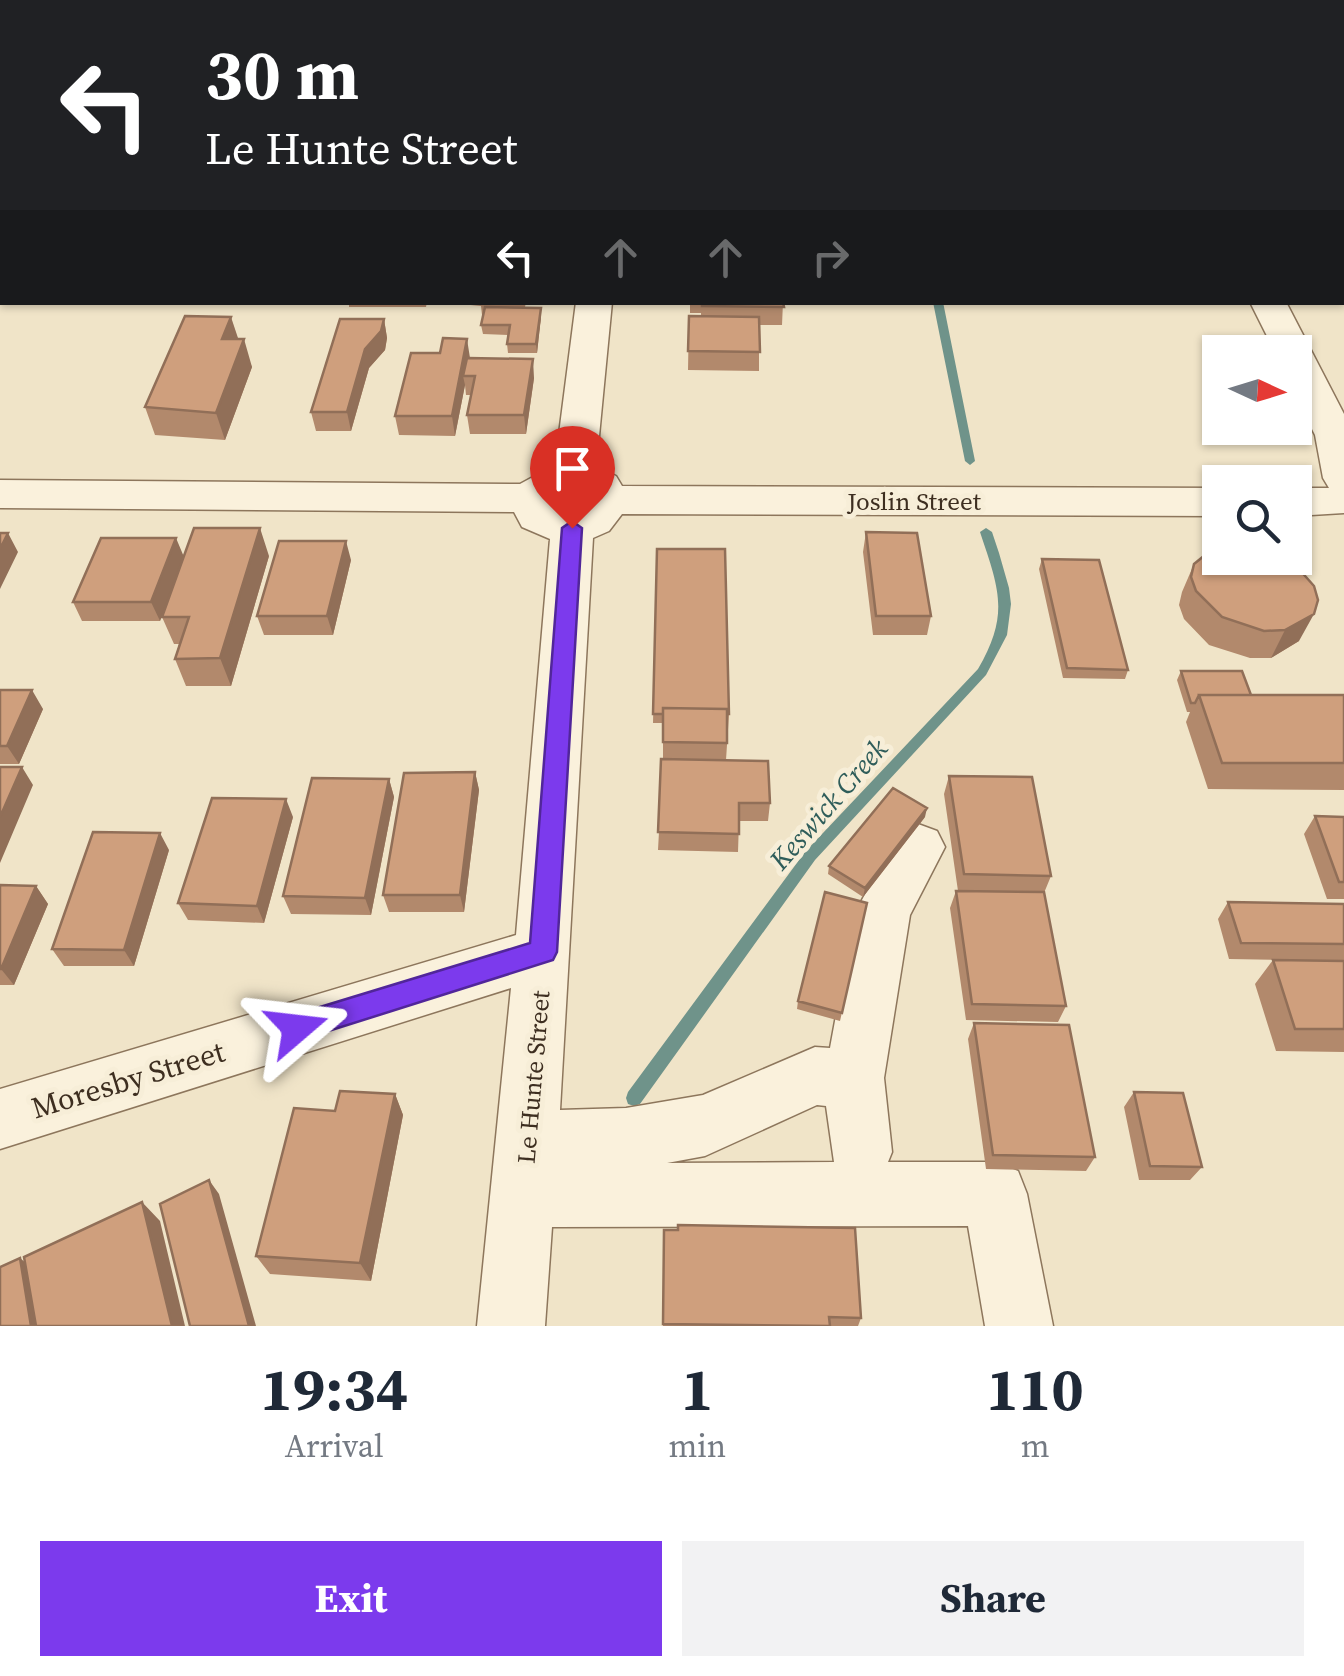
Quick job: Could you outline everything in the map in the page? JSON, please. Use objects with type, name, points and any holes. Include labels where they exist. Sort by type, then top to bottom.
[{"type":"street","name":"Le Hunte Street","points":[[511,1326],[543,952],[572,501],[594,305]]},
{"type":"street","points":[[1270,305],[1284,335]]},
{"type":"street","points":[[1312,389],[1339,441],[1332,495]]},
{"type":"street","name":"Joslin Street","points":[[0,494],[572,501],[1202,502]]},
{"type":"street","points":[[862,1152],[854,1078],[884,913],[918,847]]},
{"type":"street","name":"Moresby Street","points":[[0,1119],[543,952]]},
{"type":"street","points":[[526,1168],[626,1139],[705,1125],[815,1076],[854,1078]]},
{"type":"street","points":[[526,1168],[995,1194],[1019,1326]]},
{"type":"building","points":[[784,305],[784,307],[702,306]]},
{"type":"building","points":[[485,307],[541,308],[536,344],[507,344],[510,325],[481,325]]},
{"type":"building","points":[[185,316],[231,317],[222,339],[244,339],[216,413],[145,407]]},
{"type":"building","points":[[689,316],[759,317],[760,352],[688,351]]},
{"type":"building","points":[[340,319],[384,319],[381,331],[365,349],[347,412],[311,412]]},
{"type":"building","points":[[443,338],[467,339],[452,416],[395,416],[411,353],[440,353]]},
{"type":"building","points":[[467,358],[533,359],[524,415],[467,415],[475,376],[463,376]]},
{"type":"building","points":[[194,528],[260,528],[220,658],[175,659],[189,617],[162,617]]},
{"type":"building","points":[[866,532],[917,533],[931,616],[876,616]]},
{"type":"building","points":[[0,533],[8,533],[0,549]]},
{"type":"building","points":[[101,538],[176,538],[151,602],[73,602]]},
{"type":"building","points":[[279,541],[346,541],[327,616],[257,616]]},
{"type":"building","points":[[657,549],[725,549],[729,714],[727,709],[663,708],[663,714],[653,714]]},
{"type":"building","points":[[1202,558],[1202,575],[1304,575],[1314,586],[1318,600],[1314,614],[1285,630],[1264,631],[1222,617],[1196,591],[1191,577],[1194,564]]},
{"type":"building","points":[[1042,559],[1099,560],[1128,670],[1067,668]]},
{"type":"building","points":[[1181,671],[1242,671],[1251,695],[1199,695],[1191,703]]},
{"type":"building","points":[[0,690],[32,690],[7,746],[0,746]]},
{"type":"building","points":[[1199,695],[1344,695],[1344,763],[1222,763]]},
{"type":"building","points":[[663,708],[727,709],[727,743],[663,742]]},
{"type":"building","points":[[661,759],[768,761],[770,803],[739,803],[739,834],[658,832]]},
{"type":"building","points":[[0,767],[22,767],[0,817]]},
{"type":"building","points":[[475,772],[460,895],[383,895],[404,773]]},
{"type":"building","points":[[949,776],[1032,777],[1051,876],[964,874]]},
{"type":"building","points":[[312,778],[389,779],[365,898],[283,896]]},
{"type":"building","points":[[893,788],[927,808],[865,888],[829,866]]},
{"type":"building","points":[[212,798],[286,799],[257,906],[178,903]]},
{"type":"building","points":[[1315,816],[1344,817],[1344,882],[1339,882]]},
{"type":"building","points":[[93,832],[160,833],[124,950],[52,949]]},
{"type":"building","points":[[0,885],[36,886],[1,969],[0,969]]},
{"type":"building","points":[[956,891],[1044,892],[1066,1006],[972,1004]]},
{"type":"building","points":[[825,892],[867,903],[842,1013],[798,1001]]},
{"type":"building","points":[[1228,902],[1344,904],[1344,944],[1241,943]]},
{"type":"building","points":[[1273,960],[1344,961],[1344,1029],[1295,1029]]},
{"type":"building","points":[[974,1023],[1069,1025],[1095,1157],[993,1155]]},
{"type":"building","points":[[340,1091],[395,1094],[360,1263],[256,1256],[294,1108],[335,1111]]},
{"type":"building","points":[[1134,1092],[1183,1093],[1202,1167],[1150,1166]]},
{"type":"building","points":[[209,1180],[249,1326],[190,1326],[160,1204]]},
{"type":"building","points":[[142,1202],[172,1326],[36,1326],[24,1257]]},
{"type":"building","points":[[678,1225],[855,1228],[861,1318],[829,1317],[830,1326],[663,1324],[664,1230],[678,1230]]},
{"type":"building","points":[[20,1258],[31,1326],[0,1326],[0,1267]]},
{"type":"waterway","name":"Keswick Creek","points":[[939,305],[970,461]]},
{"type":"waterway","name":"Keswick Creek","points":[[634,1098],[810,856],[982,672],[994,652],[1005,619],[1003,588],[986,532]]},
{"type":"route","points":[[297,1028],[543,952],[572,528]]}]
